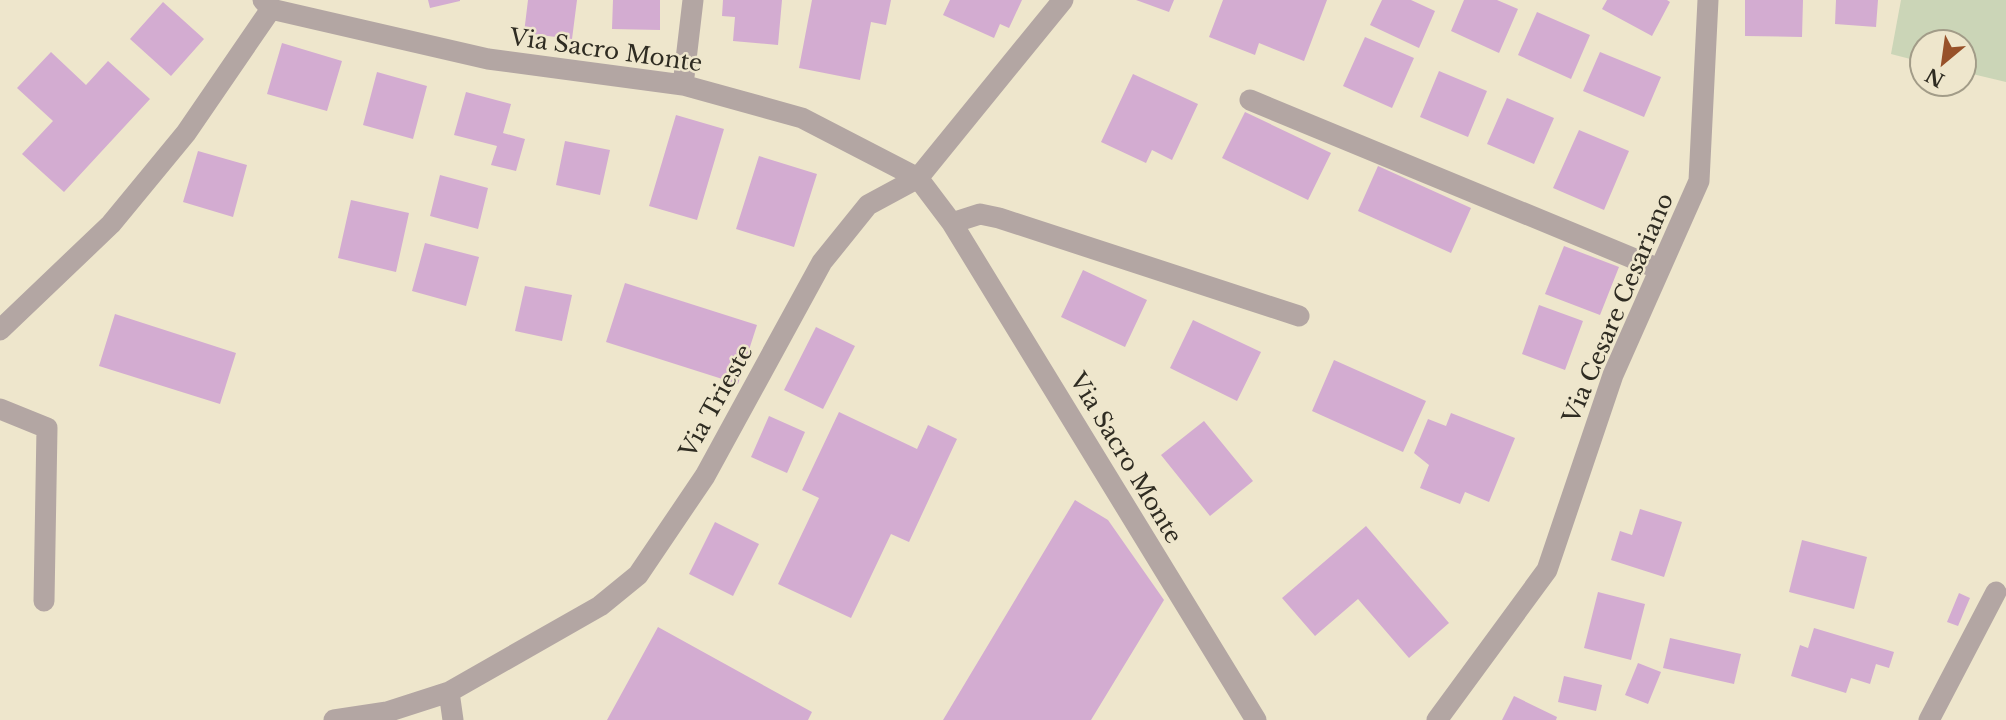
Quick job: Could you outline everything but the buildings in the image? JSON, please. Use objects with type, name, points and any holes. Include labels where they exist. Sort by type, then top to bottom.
[{"type":"street","points":[[682,85],[692,0]]},
{"type":"street","name":"Via Trieste","points":[[334,720],[387,712],[449,692],[600,606],[638,575],[705,476],[822,262],[868,205],[918,178],[1063,0]]},
{"type":"street","name":"Via Cesare Cesariano","points":[[1437,720],[1547,570],[1613,375],[1699,181],[1708,0]]},
{"type":"street","points":[[0,330],[111,224],[186,133],[267,4]]},
{"type":"street","name":"Via Sacro Monte","points":[[267,4],[488,59],[682,85],[802,118],[918,178],[952,223],[1256,720]]},
{"type":"street","points":[[1250,100],[1659,269]]},
{"type":"street","points":[[952,223],[980,214],[999,218],[1299,316]]},
{"type":"street","points":[[0,409],[47,428],[44,601]]},
{"type":"street","points":[[1929,720],[1996,592]]},
{"type":"street","points":[[449,692],[453,720]]},
{"type":"green space","points":[[1901,0],[2006,0],[2006,82],[1978,75],[1978,28],[1908,28],[1908,58],[1891,54]]}]
